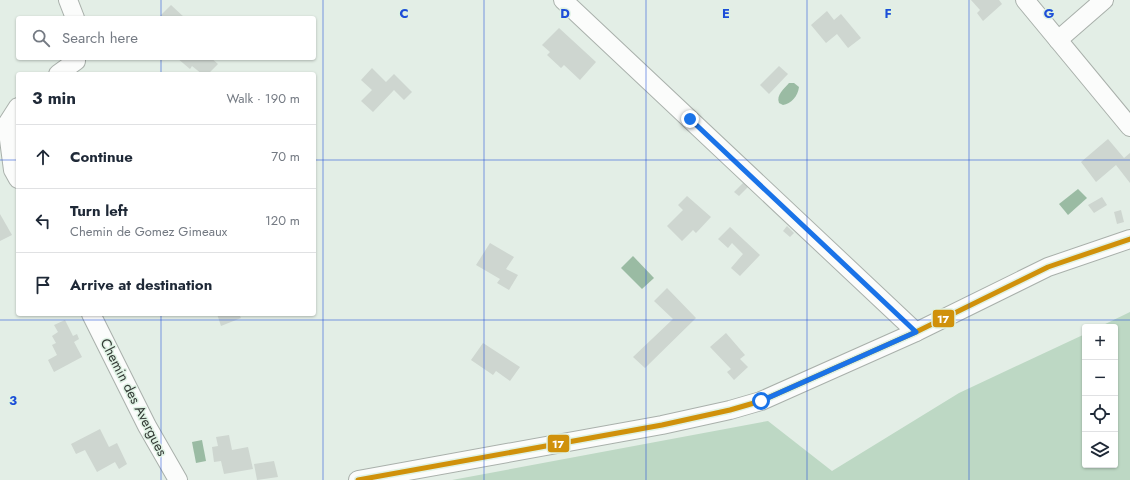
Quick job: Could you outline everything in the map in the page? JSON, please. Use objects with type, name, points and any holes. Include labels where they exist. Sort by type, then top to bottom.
[{"type":"street","points":[[68,0],[74,16]]},
{"type":"street","points":[[563,0],[916,332]]},
{"type":"street","points":[[1058,40],[1104,0]]},
{"type":"street","points":[[1034,3],[1058,40],[1130,127]]},
{"type":"street","points":[[61,72],[76,60]]},
{"type":"street","points":[[16,110],[7,124],[13,170],[16,175]]},
{"type":"street","points":[[358,480],[662,425],[730,410],[761,401],[916,332],[1048,267],[1130,239]]},
{"type":"street","name":"Chemin des Avergues","points":[[92,316],[147,426],[178,480]]},
{"type":"shaded area","points":[[789,83],[794,83],[799,87],[796,96],[791,101],[783,105],[779,103],[778,100],[781,92]]},
{"type":"shaded area","points":[[1078,189],[1087,198],[1068,215],[1059,204]]},
{"type":"shaded area","points":[[633,256],[654,278],[642,289],[621,268]]},
{"type":"shaded area","points":[[1130,312],[1130,480],[452,480],[768,421],[832,471],[959,393],[1082,335],[1082,468],[1118,468],[1118,324],[1105,324]]},
{"type":"shaded area","points":[[202,440],[206,461],[196,463],[192,442]]},
{"type":"building","points":[[971,0],[999,0],[1002,4],[983,21],[977,13],[980,10]]},
{"type":"building","points":[[171,5],[183,16],[160,16]]},
{"type":"building","points":[[827,11],[834,20],[841,14],[861,38],[848,48],[837,34],[826,43],[811,25]]},
{"type":"building","points":[[559,28],[596,62],[580,80],[564,65],[561,68],[547,55],[550,52],[542,45]]},
{"type":"building","points":[[179,60],[213,60],[218,64],[210,72],[200,72],[192,66],[190,69]]},
{"type":"building","points":[[779,66],[788,74],[769,94],[760,85]]},
{"type":"building","points":[[372,68],[386,82],[394,74],[412,92],[404,100],[394,90],[373,112],[361,101],[372,90],[361,80]]},
{"type":"building","points":[[1108,139],[1124,158],[1130,153],[1130,183],[1116,165],[1096,182],[1081,162]]},
{"type":"building","points":[[744,182],[749,186],[739,196],[734,192]]},
{"type":"building","points":[[687,196],[711,217],[696,233],[693,230],[682,241],[667,226],[683,210],[678,205]]},
{"type":"building","points":[[1102,197],[1107,205],[1094,213],[1088,205]]},
{"type":"building","points":[[1121,210],[1124,222],[1117,224],[1114,212]]},
{"type":"building","points":[[0,214],[12,235],[0,241]]},
{"type":"building","points":[[787,226],[794,233],[790,237],[783,231]]},
{"type":"building","points":[[730,227],[760,255],[740,276],[731,268],[743,254],[732,243],[728,248],[718,239]]},
{"type":"building","points":[[490,243],[514,257],[506,269],[518,275],[509,290],[497,283],[500,279],[476,265]]},
{"type":"building","points":[[667,288],[696,318],[645,368],[633,357],[673,319],[654,301]]},
{"type":"building","points":[[218,316],[240,316],[241,318],[221,326]]},
{"type":"building","points":[[65,320],[73,336],[77,334],[79,339],[74,342],[82,357],[54,372],[48,360],[57,355],[52,345],[56,343],[52,336],[58,332],[54,325]]},
{"type":"building","points":[[726,333],[745,355],[740,359],[748,367],[734,380],[727,372],[731,369],[710,347]]},
{"type":"building","points":[[483,343],[520,367],[510,381],[496,371],[493,375],[471,360]]},
{"type":"building","points":[[100,429],[109,447],[117,443],[127,464],[119,469],[115,462],[97,472],[85,450],[76,454],[71,444]]},
{"type":"building","points":[[229,435],[232,450],[248,447],[253,469],[224,474],[221,461],[214,462],[212,447],[218,446],[216,437]]},
{"type":"building","points":[[274,461],[278,477],[257,480],[254,464]]},
{"type":"transit line","name":"17","points":[[358,480],[662,425],[730,410],[761,401],[916,332],[1048,267],[1130,239]]},
{"type":"route","points":[[690,119],[916,332],[761,401]]}]
